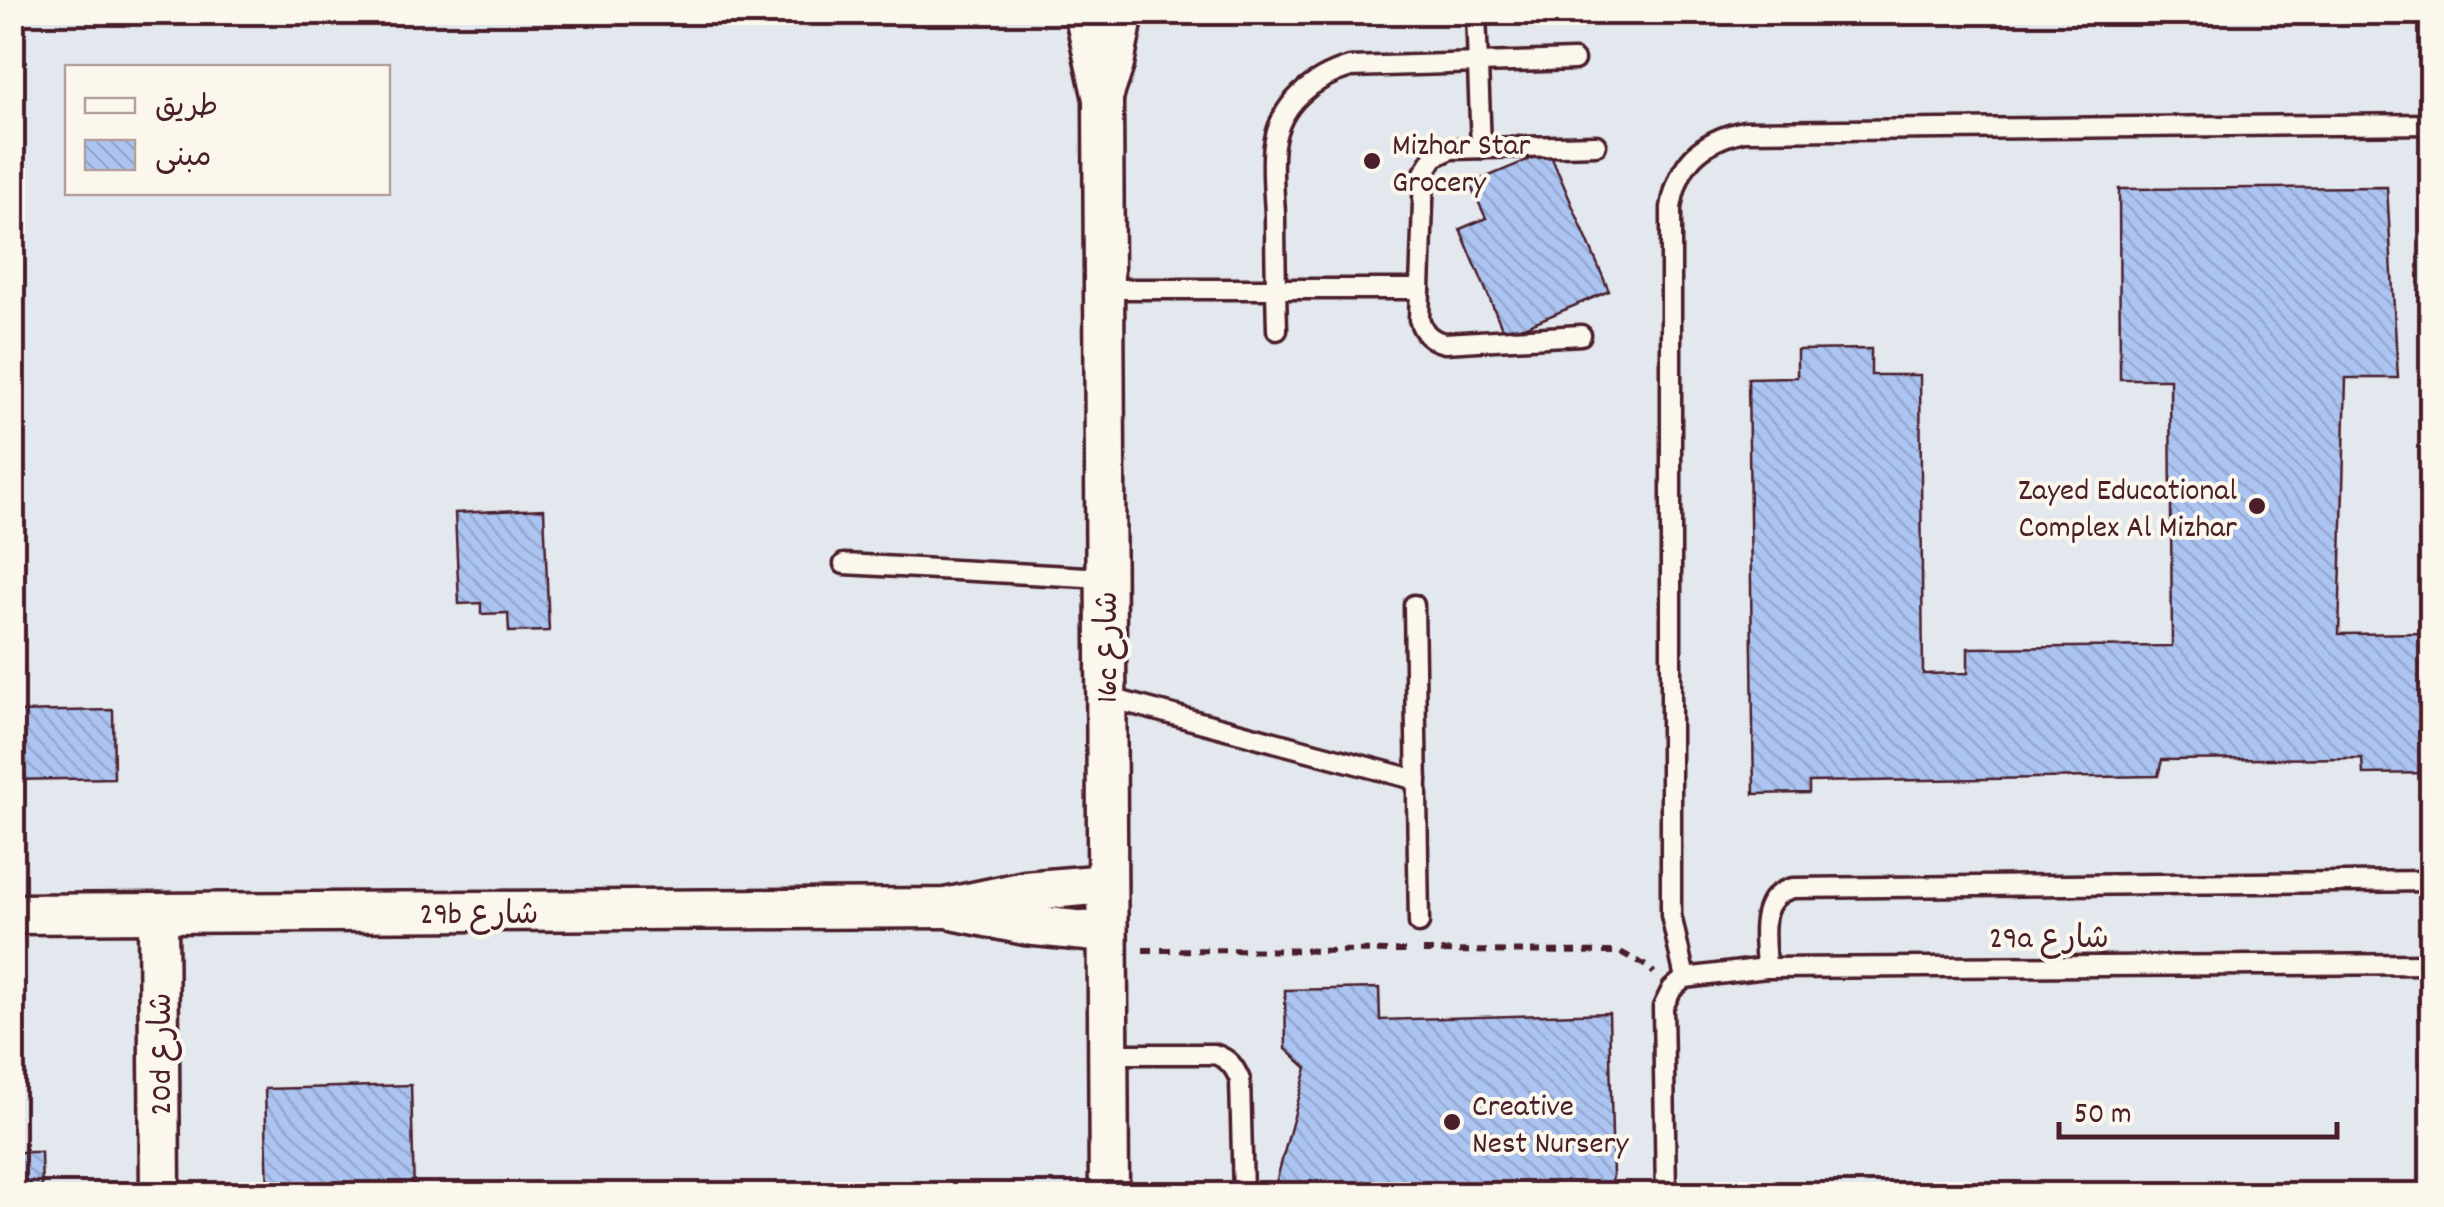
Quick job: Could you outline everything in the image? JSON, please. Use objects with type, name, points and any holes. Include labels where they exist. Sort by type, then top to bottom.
[{"type":"street","name":"16c شارع","points":[[1084,12],[1103,99],[1109,1194]]},
{"type":"street","name":"16c شارع","points":[[1103,99],[1124,12]]},
{"type":"street","name":"29b شارع","points":[[12,914],[945,908],[1025,892],[1107,884]]},
{"type":"street","name":"29b شارع","points":[[945,908],[1107,941]]},
{"type":"street","name":"20d شارع","points":[[158,913],[160,1194]]},
{"type":"lane","points":[[1476,12],[1481,148]]},
{"type":"lane","points":[[1276,330],[1274,145],[1287,109],[1299,94],[1331,73],[1350,68],[1574,60]]},
{"type":"lane","points":[[1666,1194],[1664,1007],[1678,984],[1671,915],[1672,208],[1674,190],[1691,158],[1706,145],[1744,131],[2432,124]]},
{"type":"lane","points":[[1581,335],[1445,343],[1436,341],[1422,328],[1419,319],[1424,173],[1427,164],[1442,152],[1596,144]]},
{"type":"lane","points":[[1104,289],[1420,289]]},
{"type":"lane","points":[[844,564],[1105,578]]},
{"type":"lane","points":[[1414,606],[1419,923]]},
{"type":"lane","points":[[1106,698],[1417,780]]},
{"type":"lane","points":[[1766,968],[1764,915],[1774,896],[1793,888],[2432,881]]},
{"type":"lane","name":"29a شارع","points":[[1678,984],[1766,968],[2432,964]]},
{"type":"lane","points":[[1108,1054],[1214,1054],[1226,1058],[1240,1080],[1243,1194]]},
{"type":"path","points":[[1107,941],[1620,952],[1678,984]]},
{"type":"building","points":[[1549,151],[1609,291],[1505,335],[1460,229],[1486,218],[1470,184]]},
{"type":"building","name":"Zayed Educational Complex Al Mizhar","points":[[2387,187],[2398,378],[2346,378],[2339,634],[2432,633],[2432,773],[2363,774],[2362,758],[2162,760],[2158,776],[1809,782],[1809,793],[1754,794],[1748,378],[1797,377],[1797,350],[1871,349],[1871,375],[1920,375],[1923,674],[1968,673],[1968,648],[2172,646],[2170,379],[2120,379],[2119,189]]},
{"type":"building","points":[[544,509],[549,631],[509,632],[508,613],[481,614],[481,603],[459,604],[455,513]]},
{"type":"building","points":[[113,710],[114,778],[12,780],[12,712]]},
{"type":"building","name":"Creative Nest Nursery","points":[[1379,988],[1380,1020],[1609,1013],[1613,1177],[1608,1194],[1416,1194],[1364,1181],[1361,1194],[1305,1194],[1275,1186],[1307,1068],[1286,1049],[1285,990]]},
{"type":"building","points":[[411,1085],[414,1194],[268,1194],[265,1089]]},
{"type":"building","points":[[12,1152],[41,1152],[42,1194],[12,1194]]},
{"type":"place","name":"Mizhar Star Grocery","points":[[1372,161]]},
{"type":"place","name":"Zayed Educational Complex Al Mizhar","points":[[2257,506]]},
{"type":"place","name":"Creative Nest Nursery","points":[[1452,1122]]}]
